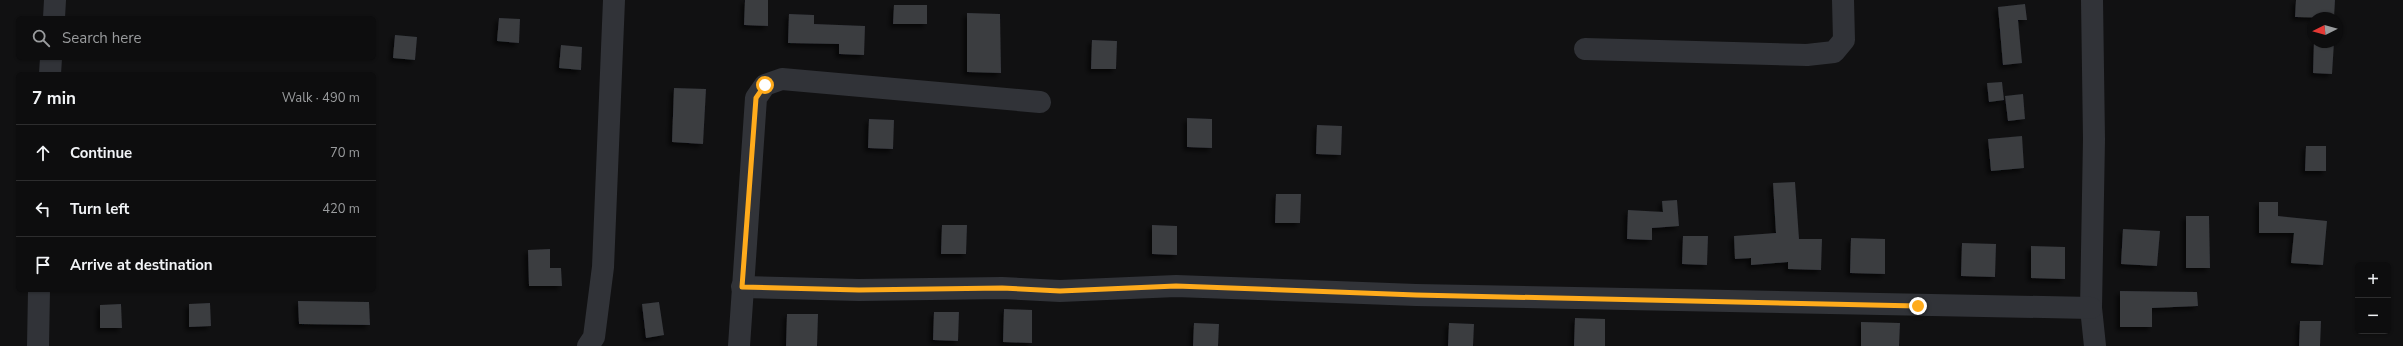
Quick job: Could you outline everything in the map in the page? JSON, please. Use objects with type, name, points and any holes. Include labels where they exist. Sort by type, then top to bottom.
[{"type":"street","points":[[54,16],[55,0]]},
{"type":"street","points":[[588,346],[594,337],[603,266],[614,0]]},
{"type":"street","points":[[1585,50],[1807,55],[1834,52],[1844,40],[1843,0]]},
{"type":"street","points":[[2092,0],[2094,139],[2091,308],[2096,346]]},
{"type":"street","points":[[50,72],[51,60]]},
{"type":"street","points":[[739,346],[756,98],[765,85],[782,80],[1040,102]]},
{"type":"street","points":[[742,287],[859,290],[1002,288],[1060,291],[1176,286],[1416,295],[2091,308]]},
{"type":"street","points":[[38,346],[39,292]]},
{"type":"building","points":[[745,0],[768,0],[768,26],[744,25]]},
{"type":"building","points":[[2296,0],[2335,0],[2334,12],[2307,12],[2307,17],[2295,17]]},
{"type":"building","points":[[2025,4],[2027,20],[2018,20],[2022,63],[2003,65],[1998,7]]},
{"type":"building","points":[[894,5],[927,5],[927,24],[893,24]]},
{"type":"building","points":[[967,13],[1000,14],[1001,73],[967,72]]},
{"type":"building","points":[[789,14],[814,15],[814,24],[865,26],[864,55],[839,54],[839,44],[788,43]]},
{"type":"building","points":[[499,18],[520,19],[519,43],[497,41]]},
{"type":"building","points":[[395,35],[417,37],[415,60],[393,58]]},
{"type":"building","points":[[1092,40],[1117,41],[1116,69],[1091,69]]},
{"type":"building","points":[[561,45],[582,47],[581,70],[559,68]]},
{"type":"building","points":[[2314,48],[2334,48],[2332,74],[2313,73]]},
{"type":"building","points":[[2002,82],[2004,100],[1989,102],[1987,83]]},
{"type":"building","points":[[674,88],[706,89],[703,144],[672,142]]},
{"type":"building","points":[[2023,94],[2025,119],[2008,121],[2005,96]]},
{"type":"building","points":[[1187,118],[1212,119],[1212,148],[1187,147]]},
{"type":"building","points":[[869,119],[894,120],[893,149],[868,148]]},
{"type":"building","points":[[1317,125],[1342,126],[1341,155],[1316,154]]},
{"type":"building","points":[[2022,136],[2024,168],[1991,171],[1988,139]]},
{"type":"building","points":[[2306,146],[2326,146],[2326,171],[2305,171]]},
{"type":"building","points":[[1795,182],[1799,239],[1822,239],[1821,270],[1788,269],[1788,262],[1751,265],[1751,258],[1735,259],[1734,236],[1776,233],[1773,183]]},
{"type":"building","points":[[1276,194],[1301,194],[1300,223],[1275,223]]},
{"type":"building","points":[[1677,200],[1679,226],[1652,228],[1652,240],[1627,239],[1628,210],[1663,212],[1662,201]]},
{"type":"building","points":[[2259,202],[2278,202],[2278,216],[2327,221],[2323,265],[2291,263],[2294,233],[2259,233]]},
{"type":"building","points":[[2186,216],[2209,216],[2210,268],[2186,268]]},
{"type":"building","points":[[942,225],[967,225],[966,254],[941,254]]},
{"type":"building","points":[[1152,225],[1177,226],[1177,255],[1152,254]]},
{"type":"building","points":[[2123,229],[2160,231],[2157,266],[2121,264]]},
{"type":"building","points":[[1683,236],[1708,236],[1707,265],[1682,264]]},
{"type":"building","points":[[1851,238],[1885,239],[1885,274],[1850,273]]},
{"type":"building","points":[[1962,243],[1996,244],[1995,277],[1961,276]]},
{"type":"building","points":[[2031,246],[2065,247],[2065,279],[2031,278]]},
{"type":"building","points":[[550,249],[550,268],[561,268],[562,286],[529,286],[528,250]]},
{"type":"building","points":[[2120,291],[2197,292],[2198,306],[2152,308],[2152,327],[2120,327]]},
{"type":"building","points":[[298,301],[369,302],[370,325],[299,324]]},
{"type":"building","points":[[659,302],[664,335],[646,338],[642,304]]},
{"type":"building","points":[[210,303],[211,326],[189,327],[189,304]]},
{"type":"building","points":[[121,304],[122,328],[100,328],[100,305]]},
{"type":"building","points":[[1004,309],[1032,310],[1032,343],[1003,342]]},
{"type":"building","points":[[934,312],[959,312],[958,341],[933,340]]},
{"type":"building","points":[[787,314],[818,314],[817,346],[786,346]]},
{"type":"building","points":[[1575,318],[1605,319],[1605,346],[1574,346]]},
{"type":"building","points":[[2300,321],[2321,321],[2320,346],[2299,346]]},
{"type":"building","points":[[1861,322],[1900,323],[1899,346],[1861,346]]},
{"type":"building","points":[[1194,323],[1219,324],[1218,346],[1193,346]]},
{"type":"building","points":[[1449,323],[1474,324],[1473,346],[1448,346]]},
{"type":"route","points":[[765,85],[756,98],[742,287],[859,290],[1002,288],[1060,291],[1176,286],[1416,295],[1918,306]]}]
